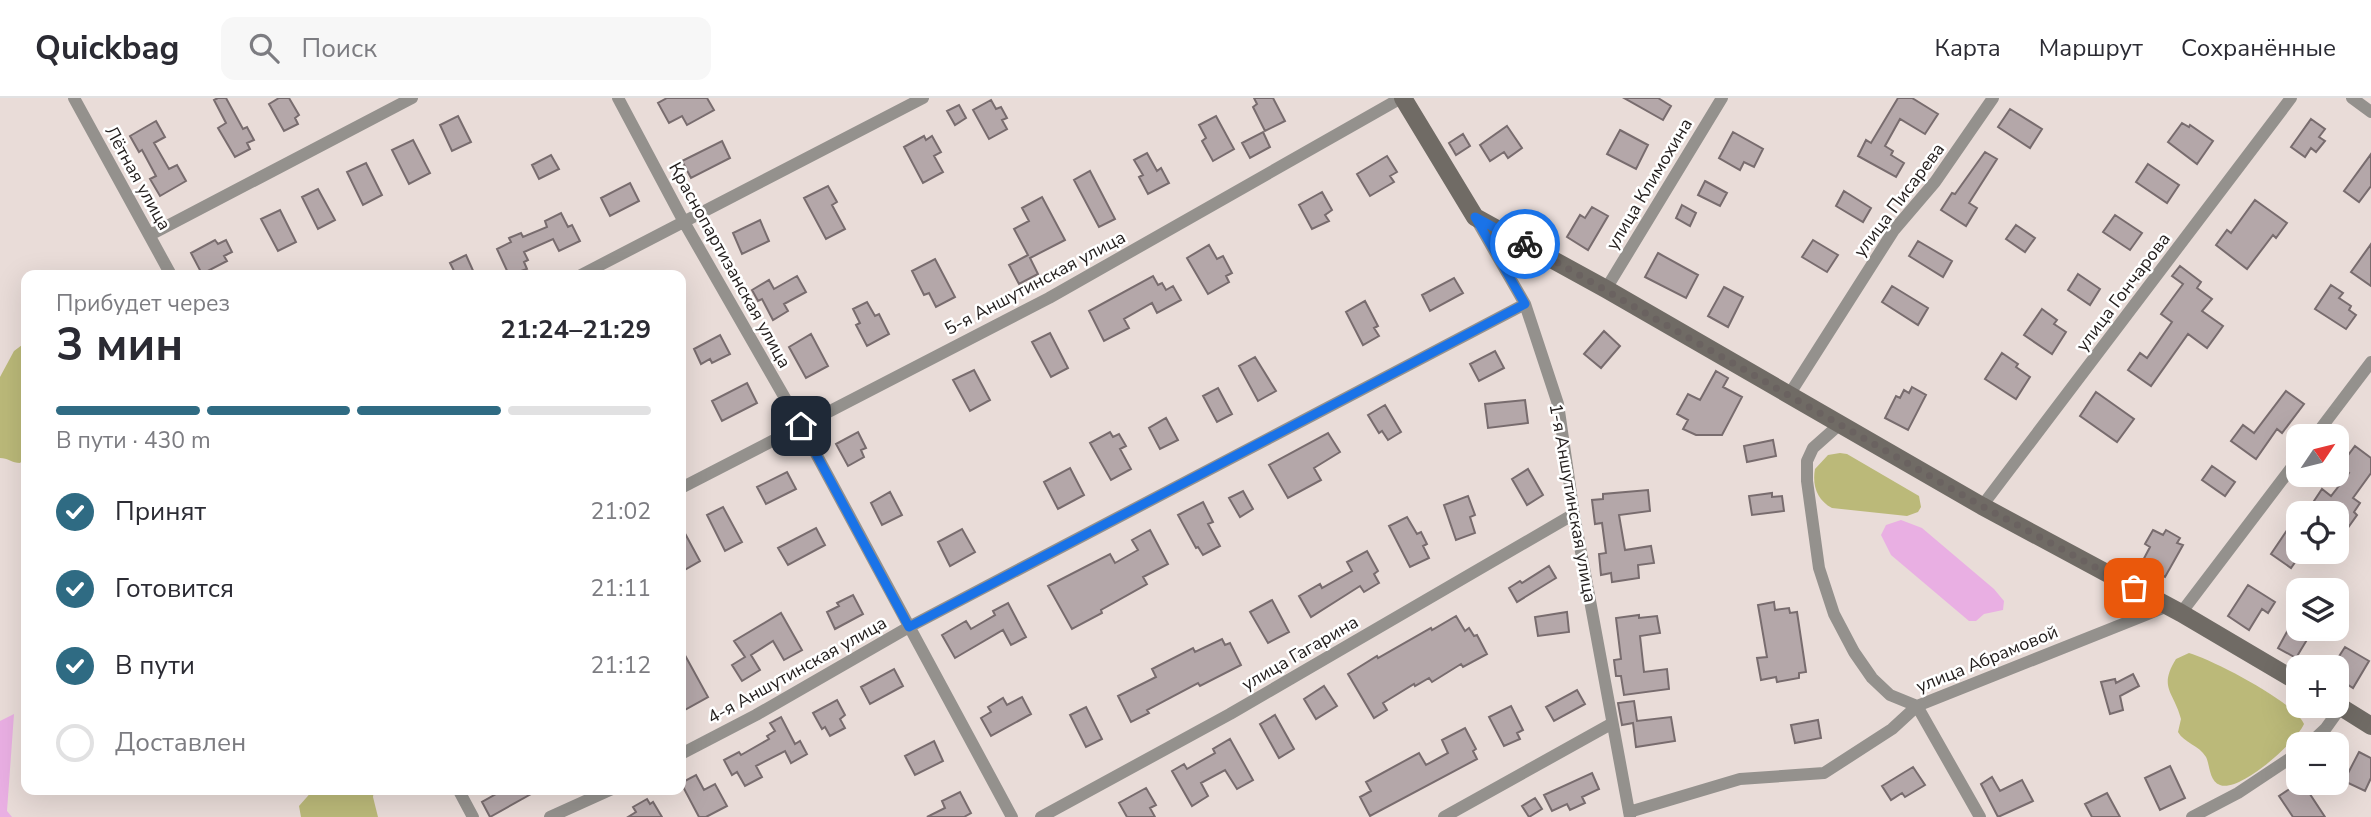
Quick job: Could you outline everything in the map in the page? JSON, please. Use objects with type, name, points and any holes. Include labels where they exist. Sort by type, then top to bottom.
[{"type":"street","name":"Лётная улица","points":[[74,98],[168,270]]},
{"type":"street","points":[[150,235],[412,98]]},
{"type":"street","name":"Краснопартизанская улица","points":[[618,98],[684,222],[801,426],[1012,817]]},
{"type":"street","points":[[590,270],[923,98]]},
{"type":"street","name":"1-я Аншутинская улица","points":[[1402,98],[1525,304],[1558,404],[1574,514],[1629,814]]},
{"type":"street","name":"5-я Аншутинская улица","points":[[686,485],[1049,298],[1402,98]]},
{"type":"street","name":"улица Климохина","points":[[1606,289],[1722,98]]},
{"type":"street","name":"улица Писарева","points":[[1789,394],[1894,230],[1936,182],[1993,98]]},
{"type":"street","name":"улица Гончарова","points":[[1982,506],[2291,98]]},
{"type":"street","points":[[2352,98],[2371,112]]},
{"type":"street","points":[[1475,217],[1606,289],[1982,506],[2175,610],[2286,675]]},
{"type":"street","name":"4-я Аншутинская улица","points":[[686,751],[756,715],[909,627],[1525,304]]},
{"type":"street","points":[[2324,424],[2371,362]]},
{"type":"street","points":[[1840,424],[1813,449],[1807,461],[1807,481],[1819,568],[1835,614],[1854,652],[1889,695],[1917,706],[1980,817]]},
{"type":"street","points":[[2175,610],[2286,474]]},
{"type":"street","name":"улица Гагарина","points":[[1041,817],[1230,714],[1574,514]]},
{"type":"street","name":"улица Абрамовой","points":[[1629,814],[1740,779],[1825,773],[1892,729],[1917,706],[2175,610]]},
{"type":"street","points":[[2349,711],[2370,723]]},
{"type":"street","points":[[1444,817],[1611,724]]},
{"type":"street","points":[[2192,817],[2286,761]]},
{"type":"street","points":[[461,795],[473,817]]},
{"type":"street","points":[[550,817],[599,795]]},
{"type":"shaded area","points":[[21,346],[20,463],[0,458],[0,377],[14,351]]},
{"type":"shaded area","points":[[1847,454],[1919,496],[1921,507],[1918,512],[1907,516],[1832,508],[1827,505],[1817,491],[1815,469],[1828,455]]},
{"type":"shaded area","points":[[1901,520],[1922,528],[1994,589],[2004,601],[2003,610],[1984,614],[1976,621],[1969,621],[1891,555],[1881,535],[1886,525]]},
{"type":"shaded area","points":[[2189,653],[2234,673],[2286,705],[2286,718],[2299,718],[2304,724],[2299,732],[2286,732],[2286,747],[2254,774],[2229,785],[2216,783],[2206,757],[2178,732],[2181,719],[2168,684],[2168,677],[2176,659]]},
{"type":"shaded area","points":[[14,714],[7,811],[12,817],[0,817],[0,721]]},
{"type":"shaded area","points":[[309,795],[373,795],[378,817],[301,817],[299,806]]},
{"type":"building","points":[[226,98],[243,129],[247,127],[254,140],[247,143],[250,149],[235,157],[218,128],[226,123],[214,100]]},
{"type":"building","points":[[279,98],[289,98],[299,115],[295,118],[298,124],[284,131],[269,104]]},
{"type":"building","points":[[667,98],[707,98],[714,110],[687,125],[682,116],[669,123],[658,103]]},
{"type":"building","points":[[1254,98],[1273,98],[1285,121],[1265,131],[1253,107],[1257,104]]},
{"type":"building","points":[[1624,98],[1658,98],[1671,106],[1663,120]]},
{"type":"building","points":[[1898,98],[1912,98],[1938,114],[1925,134],[1900,119],[1885,146],[1893,151],[1891,155],[1904,163],[1896,177],[1858,156],[1866,140],[1871,143]]},
{"type":"building","points":[[991,100],[996,109],[1001,107],[1007,118],[1002,120],[1007,129],[989,139],[973,110]]},
{"type":"building","points":[[959,105],[966,118],[955,125],[947,111]]},
{"type":"building","points":[[2010,109],[2042,129],[2030,148],[1998,127]]},
{"type":"building","points":[[458,116],[471,142],[452,151],[440,125]]},
{"type":"building","points":[[1216,116],[1234,149],[1213,161],[1202,141],[1206,138],[1199,125]]},
{"type":"building","points":[[2311,119],[2325,129],[2319,137],[2325,141],[2316,152],[2311,148],[2305,157],[2291,147]]},
{"type":"building","points":[[156,121],[165,137],[154,143],[169,169],[177,165],[186,181],[160,196],[150,179],[156,176],[142,150],[139,152],[130,136]]},
{"type":"building","points":[[2182,123],[2189,127],[2190,125],[2213,141],[2197,164],[2168,142]]},
{"type":"building","points":[[1507,126],[1522,148],[1508,158],[1504,152],[1490,161],[1480,145]]},
{"type":"building","points":[[1620,130],[1648,145],[1636,169],[1607,154]]},
{"type":"building","points":[[1263,132],[1270,147],[1250,158],[1242,143]]},
{"type":"building","points":[[1733,132],[1763,149],[1754,167],[1744,162],[1740,170],[1719,158]]},
{"type":"building","points":[[1463,134],[1470,146],[1456,155],[1449,143]]},
{"type":"building","points":[[924,136],[926,140],[932,136],[941,152],[934,156],[943,172],[923,183],[904,147]]},
{"type":"building","points":[[413,140],[430,173],[409,184],[392,150]]},
{"type":"building","points":[[722,141],[730,158],[691,178],[682,161]]},
{"type":"building","points":[[1985,152],[1997,159],[1969,203],[1977,208],[1966,226],[1941,210]]},
{"type":"building","points":[[1147,153],[1157,171],[1161,168],[1169,183],[1148,194],[1139,177],[1143,175],[1134,160]]},
{"type":"building","points":[[2371,154],[2371,186],[2359,202],[2344,191]]},
{"type":"building","points":[[551,155],[559,169],[539,179],[532,165]]},
{"type":"building","points":[[1387,156],[1397,172],[1390,176],[1394,182],[1370,196],[1357,174]]},
{"type":"building","points":[[366,163],[382,195],[363,205],[347,172]]},
{"type":"building","points":[[2148,164],[2179,185],[2167,203],[2136,182]]},
{"type":"building","points":[[1090,171],[1115,219],[1099,227],[1074,180]]},
{"type":"building","points":[[1705,181],[1727,193],[1720,206],[1698,195]]},
{"type":"building","points":[[630,183],[639,201],[610,216],[601,198]]},
{"type":"building","points":[[828,186],[837,202],[832,205],[845,229],[826,239],[804,198]]},
{"type":"building","points":[[318,189],[335,220],[318,229],[302,197]]},
{"type":"building","points":[[1844,191],[1871,208],[1863,222],[1836,206]]},
{"type":"building","points":[[1322,192],[1332,210],[1325,215],[1329,221],[1312,229],[1299,205]]},
{"type":"building","points":[[1042,197],[1065,240],[1030,258],[1038,274],[1019,284],[1009,265],[1028,255],[1014,229],[1029,221],[1022,208]]},
{"type":"building","points":[[2255,200],[2287,223],[2276,238],[2273,235],[2247,269],[2216,245],[2227,230],[2231,233]]},
{"type":"building","points":[[1682,205],[1696,213],[1690,226],[1676,218]]},
{"type":"building","points":[[1592,207],[1608,216],[1588,250],[1567,237],[1580,215],[1585,218]]},
{"type":"building","points":[[280,210],[296,242],[278,251],[261,219]]},
{"type":"building","points":[[561,213],[568,227],[572,225],[580,241],[559,251],[553,239],[524,252],[528,260],[524,262],[527,269],[507,270],[497,249],[511,242],[509,238],[521,233],[523,237],[547,227],[545,221]]},
{"type":"building","points":[[2115,215],[2142,233],[2130,250],[2103,232]]},
{"type":"building","points":[[760,220],[769,241],[742,254],[733,233]]},
{"type":"building","points":[[2016,225],[2035,238],[2025,252],[2006,239]]},
{"type":"building","points":[[215,240],[218,244],[226,240],[232,252],[224,256],[227,261],[210,270],[200,270],[191,253]]},
{"type":"building","points":[[1813,240],[1838,255],[1827,272],[1802,257]]},
{"type":"building","points":[[1918,241],[1952,261],[1943,277],[1909,256]]},
{"type":"building","points":[[2371,244],[2371,286],[2351,272]]},
{"type":"building","points":[[1209,245],[1217,259],[1223,256],[1232,273],[1226,276],[1229,282],[1208,294],[1187,258]]},
{"type":"building","points":[[1658,253],[1698,275],[1686,298],[1645,277]]},
{"type":"building","points":[[466,255],[473,270],[454,270],[450,263]]},
{"type":"building","points":[[935,259],[955,297],[936,307],[929,293],[924,295],[912,271]]},
{"type":"building","points":[[2180,266],[2201,282],[2197,288],[2212,299],[2202,311],[2223,326],[2207,348],[2188,334],[2151,386],[2128,370],[2140,353],[2147,358],[2172,322],[2161,314],[2183,284],[2172,276]]},
{"type":"building","points":[[2078,274],[2100,289],[2090,305],[2068,290]]},
{"type":"building","points":[[797,276],[806,292],[784,304],[788,311],[773,320],[762,299],[758,301],[752,290],[769,280],[774,289]]},
{"type":"building","points":[[1153,276],[1158,285],[1162,283],[1166,290],[1173,286],[1181,300],[1157,313],[1152,303],[1124,319],[1129,328],[1104,341],[1089,311]]},
{"type":"building","points":[[1454,278],[1463,293],[1430,311],[1422,295]]},
{"type":"building","points":[[2331,285],[2343,293],[2339,298],[2351,306],[2349,310],[2356,315],[2346,329],[2315,309]]},
{"type":"building","points":[[1892,286],[1928,308],[1918,325],[1882,302]]},
{"type":"building","points":[[1724,287],[1743,297],[1728,327],[1708,316]]},
{"type":"building","points":[[1365,301],[1378,326],[1374,328],[1379,336],[1363,345],[1346,312]]},
{"type":"building","points":[[867,302],[875,316],[879,314],[889,334],[867,346],[856,325],[860,323],[853,309]]},
{"type":"building","points":[[2042,309],[2057,320],[2054,324],[2066,332],[2052,354],[2024,335]]},
{"type":"building","points":[[1604,331],[1620,346],[1601,368],[1584,354]]},
{"type":"building","points":[[1050,333],[1068,368],[1051,377],[1032,342]]},
{"type":"building","points":[[811,334],[828,366],[806,378],[789,347]]},
{"type":"building","points":[[720,335],[730,354],[712,363],[710,359],[701,364],[694,349]]},
{"type":"building","points":[[1495,351],[1504,368],[1479,381],[1470,364]]},
{"type":"building","points":[[2002,353],[2030,377],[2016,399],[1985,379]]},
{"type":"building","points":[[1255,357],[1276,391],[1258,401],[1239,366]]},
{"type":"building","points":[[974,370],[990,400],[970,411],[953,380]]},
{"type":"building","points":[[1716,371],[1728,378],[1723,387],[1742,397],[1722,435],[1696,435],[1683,429],[1688,420],[1677,414],[1688,394],[1700,400]]},
{"type":"building","points":[[747,383],[757,403],[722,421],[712,401]]},
{"type":"building","points":[[1912,387],[1926,395],[1908,430],[1885,418],[1896,396],[1900,398],[1904,390],[1909,393]]},
{"type":"building","points":[[1218,388],[1232,414],[1217,422],[1203,396]]},
{"type":"building","points":[[2286,391],[2304,404],[2289,424],[2286,424],[2282,433],[2277,429],[2256,459],[2231,441],[2243,425],[2254,433]]},
{"type":"building","points":[[2096,392],[2134,419],[2117,442],[2080,416]]},
{"type":"building","points":[[1525,400],[1528,423],[1488,428],[1485,404]]},
{"type":"building","points":[[1385,405],[1401,432],[1388,440],[1382,431],[1379,433],[1368,415]]},
{"type":"building","points":[[1166,418],[1178,440],[1160,449],[1149,428]]},
{"type":"building","points":[[858,432],[866,448],[861,450],[864,457],[848,466],[836,444]]},
{"type":"building","points":[[1110,432],[1113,437],[1119,434],[1126,446],[1120,449],[1131,469],[1111,480],[1090,443]]},
{"type":"building","points":[[1328,433],[1340,452],[1314,468],[1321,480],[1288,498],[1269,465]]},
{"type":"building","points":[[1773,440],[1776,456],[1747,462],[1744,446]]},
{"type":"building","points":[[2355,446],[2371,458],[2371,473],[2353,498],[2360,503],[2354,512],[2357,515],[2349,526],[2349,501],[2314,501],[2322,489],[2331,496],[2338,487],[2349,487],[2349,454]]},
{"type":"building","points":[[2212,466],[2235,482],[2225,496],[2202,480]]},
{"type":"building","points":[[1070,468],[1084,495],[1058,509],[1044,482]]},
{"type":"building","points":[[1528,469],[1543,495],[1527,505],[1512,479]]},
{"type":"building","points":[[787,472],[796,489],[766,504],[757,487]]},
{"type":"building","points":[[1648,490],[1650,511],[1619,515],[1625,550],[1651,546],[1654,563],[1638,565],[1639,578],[1612,582],[1611,573],[1601,575],[1599,554],[1606,553],[1602,523],[1595,524],[1592,500],[1603,499],[1603,494]]},
{"type":"building","points":[[1243,491],[1253,509],[1240,517],[1229,498]]},
{"type":"building","points":[[890,492],[902,515],[882,525],[871,503]]},
{"type":"building","points":[[1772,493],[1772,497],[1782,496],[1784,511],[1752,515],[1749,496]]},
{"type":"building","points":[[1468,496],[1475,515],[1470,517],[1475,533],[1456,540],[1444,505]]},
{"type":"building","points":[[1203,502],[1213,522],[1208,524],[1220,546],[1203,555],[1198,547],[1196,548],[1178,515]]},
{"type":"building","points":[[723,507],[742,542],[725,551],[707,515]]},
{"type":"building","points":[[1407,517],[1417,534],[1421,532],[1427,544],[1423,546],[1429,558],[1410,567],[1389,526]]},
{"type":"building","points":[[816,528],[825,545],[788,565],[778,548]]},
{"type":"building","points":[[962,529],[975,552],[950,566],[938,542]]},
{"type":"building","points":[[1150,530],[1168,564],[1143,577],[1147,584],[1072,629],[1048,586],[1110,554],[1115,563],[1138,550],[1132,540]]},
{"type":"building","points":[[2153,530],[2163,535],[2166,530],[2180,538],[2177,543],[2183,545],[2165,577],[2141,564],[2150,547],[2145,544]]},
{"type":"building","points":[[2286,532],[2286,564],[2294,564],[2291,568],[2271,554]]},
{"type":"building","points":[[686,535],[700,561],[686,569]]},
{"type":"building","points":[[1367,551],[1378,571],[1374,574],[1379,583],[1364,592],[1360,586],[1311,617],[1299,596],[1320,584],[1322,588],[1352,571],[1347,562]]},
{"type":"building","points":[[1549,566],[1556,578],[1517,602],[1509,588]]},
{"type":"building","points":[[2248,585],[2275,602],[2268,613],[2262,609],[2249,630],[2228,616]]},
{"type":"building","points":[[853,595],[863,614],[835,629],[827,612]]},
{"type":"building","points":[[1272,600],[1289,632],[1268,643],[1250,612]]},
{"type":"building","points":[[1774,602],[1775,610],[1789,608],[1790,613],[1797,612],[1806,672],[1799,673],[1799,678],[1777,682],[1776,677],[1761,680],[1757,658],[1767,657],[1758,605]]},
{"type":"building","points":[[1008,603],[1026,637],[1011,645],[1003,630],[955,658],[942,635],[966,621],[971,629],[995,615],[993,611]]},
{"type":"building","points":[[1567,612],[1569,632],[1538,636],[1535,617]]},
{"type":"building","points":[[781,613],[802,650],[784,660],[773,641],[751,655],[760,670],[742,681],[732,665],[745,657],[734,641]]},
{"type":"building","points":[[1639,615],[1639,618],[1657,616],[1660,633],[1640,636],[1644,672],[1667,669],[1669,689],[1624,695],[1621,676],[1616,676],[1614,660],[1621,659],[1616,618]]},
{"type":"building","points":[[1456,616],[1465,631],[1469,628],[1474,636],[1477,635],[1487,654],[1463,667],[1461,664],[1432,682],[1429,678],[1415,686],[1414,684],[1383,703],[1387,710],[1374,718],[1348,674],[1377,656],[1378,658]]},
{"type":"building","points":[[2286,633],[2286,641],[2306,641],[2298,655],[2291,655],[2278,648]]},
{"type":"building","points":[[1222,639],[1225,645],[1230,643],[1241,665],[1200,686],[1198,683],[1147,710],[1149,713],[1131,722],[1118,696],[1156,677],[1152,669],[1193,648],[1195,652]]},
{"type":"building","points":[[2345,647],[2369,661],[2353,688],[2349,685],[2349,655],[2340,655]]},
{"type":"building","points":[[686,657],[708,697],[686,709]]},
{"type":"building","points":[[894,669],[903,686],[870,704],[861,687]]},
{"type":"building","points":[[2133,674],[2139,686],[2120,696],[2123,710],[2110,714],[2101,682],[2115,679],[2116,683]]},
{"type":"building","points":[[1324,686],[1337,706],[1316,719],[1304,699]]},
{"type":"building","points":[[1577,690],[1585,704],[1554,721],[1546,707]]},
{"type":"building","points":[[1022,697],[1031,714],[991,736],[981,718],[991,712],[988,707],[1003,698],[1007,705]]},
{"type":"building","points":[[837,700],[845,715],[840,719],[845,728],[830,736],[825,727],[822,729],[813,713]]},
{"type":"building","points":[[1634,701],[1637,721],[1671,717],[1675,741],[1636,747],[1633,723],[1622,725],[1618,703]]},
{"type":"building","points":[[1511,706],[1523,730],[1517,733],[1520,739],[1504,746],[1489,717]]},
{"type":"building","points":[[1086,707],[1102,739],[1086,747],[1070,715]]},
{"type":"building","points":[[1275,715],[1294,749],[1279,758],[1260,724]]},
{"type":"building","points":[[781,717],[795,744],[800,741],[807,754],[791,763],[785,751],[756,766],[762,777],[745,786],[737,772],[732,775],[724,760],[739,752],[741,755],[769,739],[767,736],[775,731],[770,723]]},
{"type":"building","points":[[1818,720],[1821,738],[1795,743],[1791,725]]},
{"type":"building","points":[[1465,728],[1476,749],[1473,751],[1477,759],[1370,816],[1360,797],[1371,791],[1366,782],[1419,753],[1426,765],[1448,753],[1442,740]]},
{"type":"building","points":[[1230,739],[1253,780],[1237,789],[1225,770],[1201,783],[1208,796],[1192,806],[1172,771],[1184,764],[1187,769],[1215,753],[1213,749]]},
{"type":"building","points":[[934,741],[943,761],[915,775],[905,756]]},
{"type":"building","points":[[2359,752],[2371,758],[2371,778],[2365,791],[2349,783],[2349,771]]},
{"type":"building","points":[[2170,766],[2185,798],[2160,810],[2145,778]]},
{"type":"building","points":[[1913,767],[1925,785],[1905,797],[1902,793],[1891,800],[1882,786]]},
{"type":"building","points":[[1592,773],[1599,789],[1582,797],[1585,803],[1570,810],[1567,804],[1552,811],[1544,795]]},
{"type":"building","points":[[696,775],[704,790],[715,784],[727,806],[706,817],[699,817],[686,792],[686,780]]},
{"type":"building","points":[[1992,777],[2000,791],[2022,780],[2033,801],[1998,817],[1981,784]]},
{"type":"building","points":[[1146,788],[1156,805],[1150,808],[1155,817],[1127,817],[1119,803]]},
{"type":"building","points":[[2286,791],[2286,795],[2311,795],[2325,817],[2293,817],[2279,796]]},
{"type":"building","points":[[960,792],[971,813],[964,817],[927,817],[945,808],[942,801]]},
{"type":"building","points":[[2107,793],[2120,817],[2092,817],[2085,804]]},
{"type":"building","points":[[494,795],[529,795],[490,817],[482,802]]},
{"type":"building","points":[[1535,798],[1542,809],[1529,817],[1522,806]]},
{"type":"building","points":[[647,799],[650,804],[653,802],[662,817],[628,817],[636,812],[633,807]]},
{"type":"way so far","points":[[1525,244],[1982,506],[2134,588]]},
{"type":"route","points":[[801,426],[909,627],[1525,304],[1475,217],[1525,244]]}]
